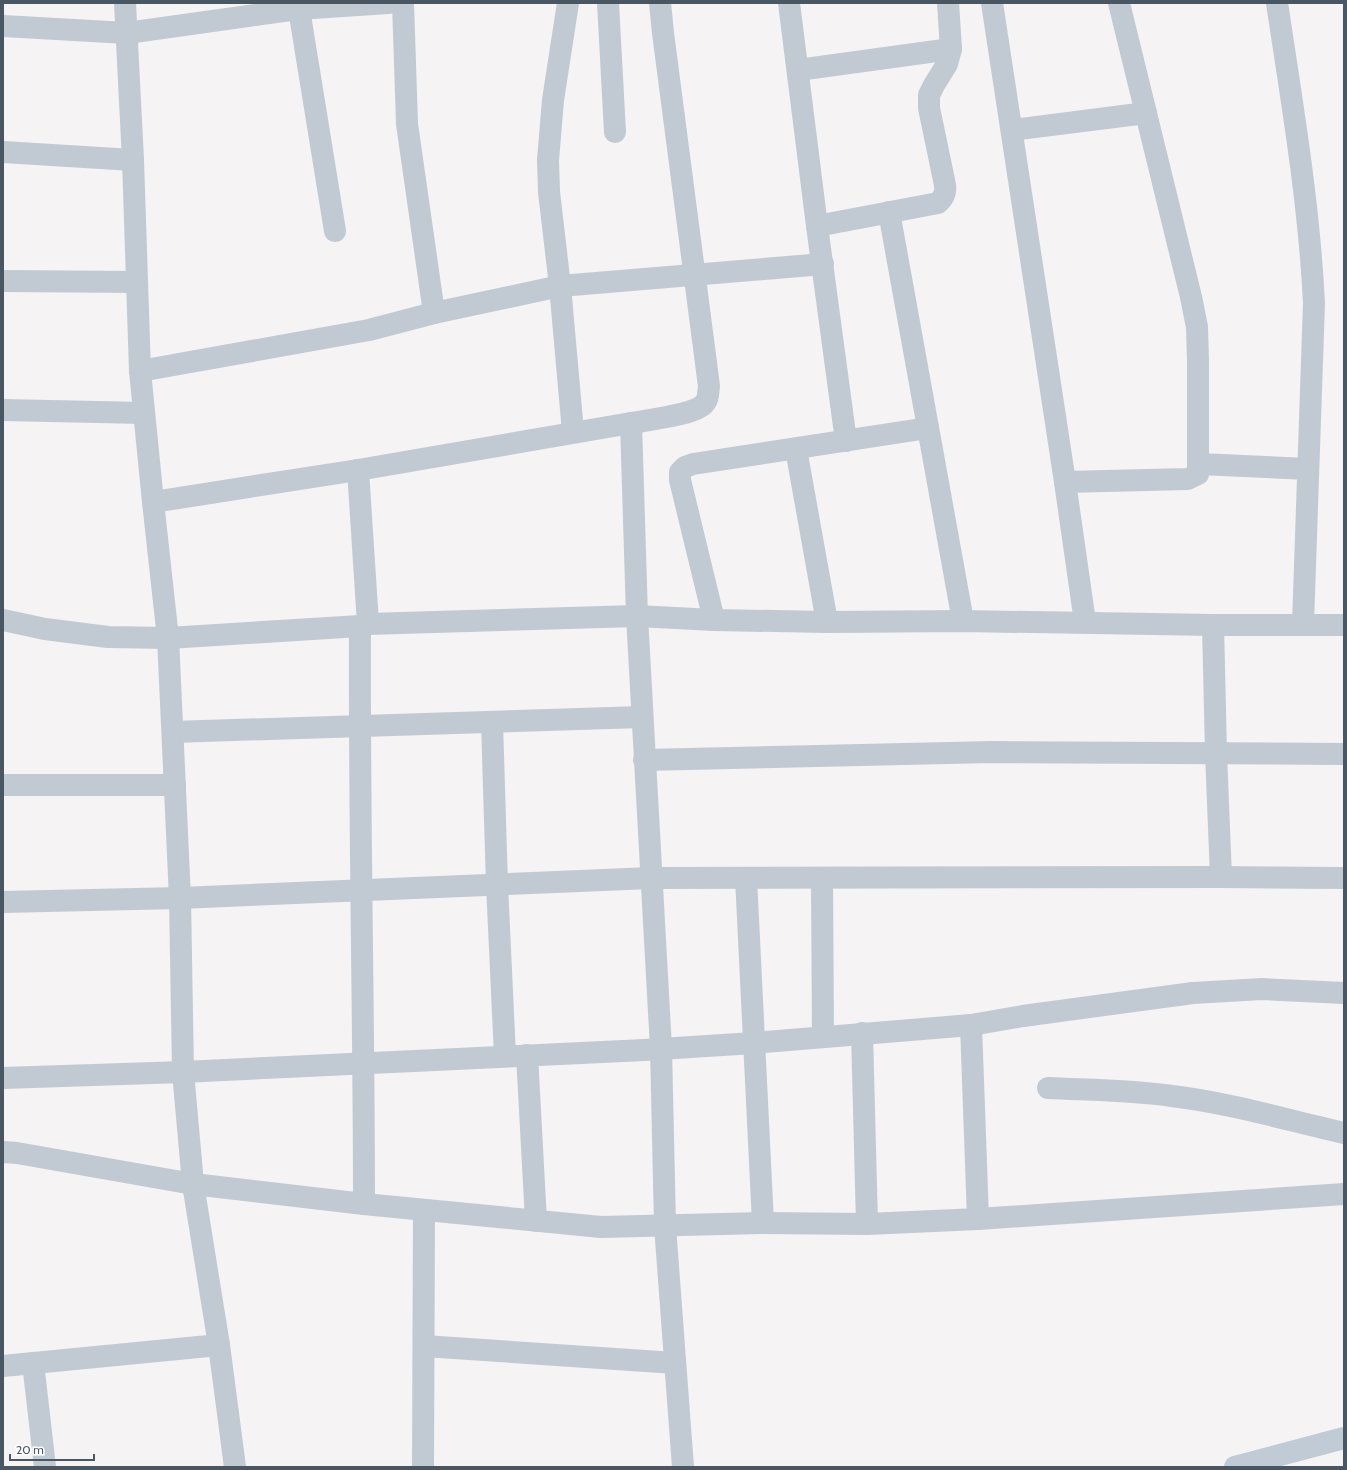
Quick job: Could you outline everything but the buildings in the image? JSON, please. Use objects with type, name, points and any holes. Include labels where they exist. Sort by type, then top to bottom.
[{"type":"main road","points":[[1235,1467],[1344,1438]]},
{"type":"street","points":[[125,3],[133,160],[140,371],[168,638],[180,898],[183,1072],[193,1184],[219,1345],[235,1467]]},
{"type":"street","points":[[3,26],[127,33],[298,6],[388,3]]},
{"type":"street","points":[[403,3],[407,124],[434,313]]},
{"type":"street","points":[[568,3],[553,100],[548,160],[549,192],[560,286],[573,432]]},
{"type":"street","points":[[608,3],[615,132]]},
{"type":"street","points":[[153,502],[358,470],[631,423],[693,411],[704,404],[708,396],[709,386],[662,33],[660,3]]},
{"type":"street","points":[[789,3],[846,441]]},
{"type":"street","points":[[817,226],[938,203],[944,198],[946,192],[945,185],[929,108],[929,95],[947,64],[951,48],[948,3]]},
{"type":"street","points":[[992,3],[1066,482],[1085,622]]},
{"type":"street","points":[[1066,482],[1188,479],[1198,474],[1197,327],[1119,3]]},
{"type":"street","points":[[1277,3],[1308,215],[1314,303],[1303,624]]},
{"type":"street","points":[[298,6],[335,231]]},
{"type":"street","points":[[798,70],[951,48]]},
{"type":"street","points":[[1012,130],[1146,113]]},
{"type":"street","points":[[3,152],[133,160]]},
{"type":"street","points":[[889,212],[963,621]]},
{"type":"street","points":[[140,371],[369,330],[434,313],[560,286],[823,264]]},
{"type":"street","points":[[3,280],[137,282]]},
{"type":"street","points":[[3,410],[144,413]]},
{"type":"street","points":[[631,423],[637,616],[661,1048],[665,1226],[683,1467]]},
{"type":"street","points":[[714,620],[680,480],[680,472],[685,467],[693,464],[928,428]]},
{"type":"street","points":[[796,448],[826,622]]},
{"type":"street","points":[[1199,464],[1308,469]]},
{"type":"street","points":[[358,470],[364,625],[359,726],[364,1063],[364,1204]]},
{"type":"street","points":[[3,620],[45,629],[108,637],[168,638],[364,625],[637,616],[714,620],[826,622],[963,621],[1213,625],[1344,625]]},
{"type":"street","points":[[1213,625],[1221,877]]},
{"type":"street","points":[[173,732],[642,717]]},
{"type":"street","points":[[492,722],[497,885],[506,1056]]},
{"type":"street","points":[[644,760],[992,752],[1344,754]]},
{"type":"street","points":[[3,785],[175,785]]},
{"type":"street","points":[[3,902],[180,898],[651,878],[1344,878]]},
{"type":"street","points":[[746,878],[763,1223]]},
{"type":"street","points":[[822,878],[823,1037]]},
{"type":"street","points":[[3,1078],[183,1072],[754,1043],[971,1025],[1023,1016],[1193,993],[1262,989],[1344,993]]},
{"type":"street","points":[[971,1025],[978,1218]]},
{"type":"street","points":[[862,1033],[867,1224]]},
{"type":"street","points":[[528,1055],[536,1221]]},
{"type":"street","points":[[1048,1088],[1119,1091],[1172,1096],[1225,1105],[1344,1133]]},
{"type":"street","points":[[3,1152],[17,1153],[193,1184],[364,1204],[601,1227],[763,1223],[867,1224],[1344,1194]]},
{"type":"street","points":[[423,1467],[424,1210]]},
{"type":"street","points":[[3,1366],[219,1345]]},
{"type":"street","points":[[424,1346],[675,1363]]},
{"type":"street","points":[[33,1363],[45,1467]]}]
